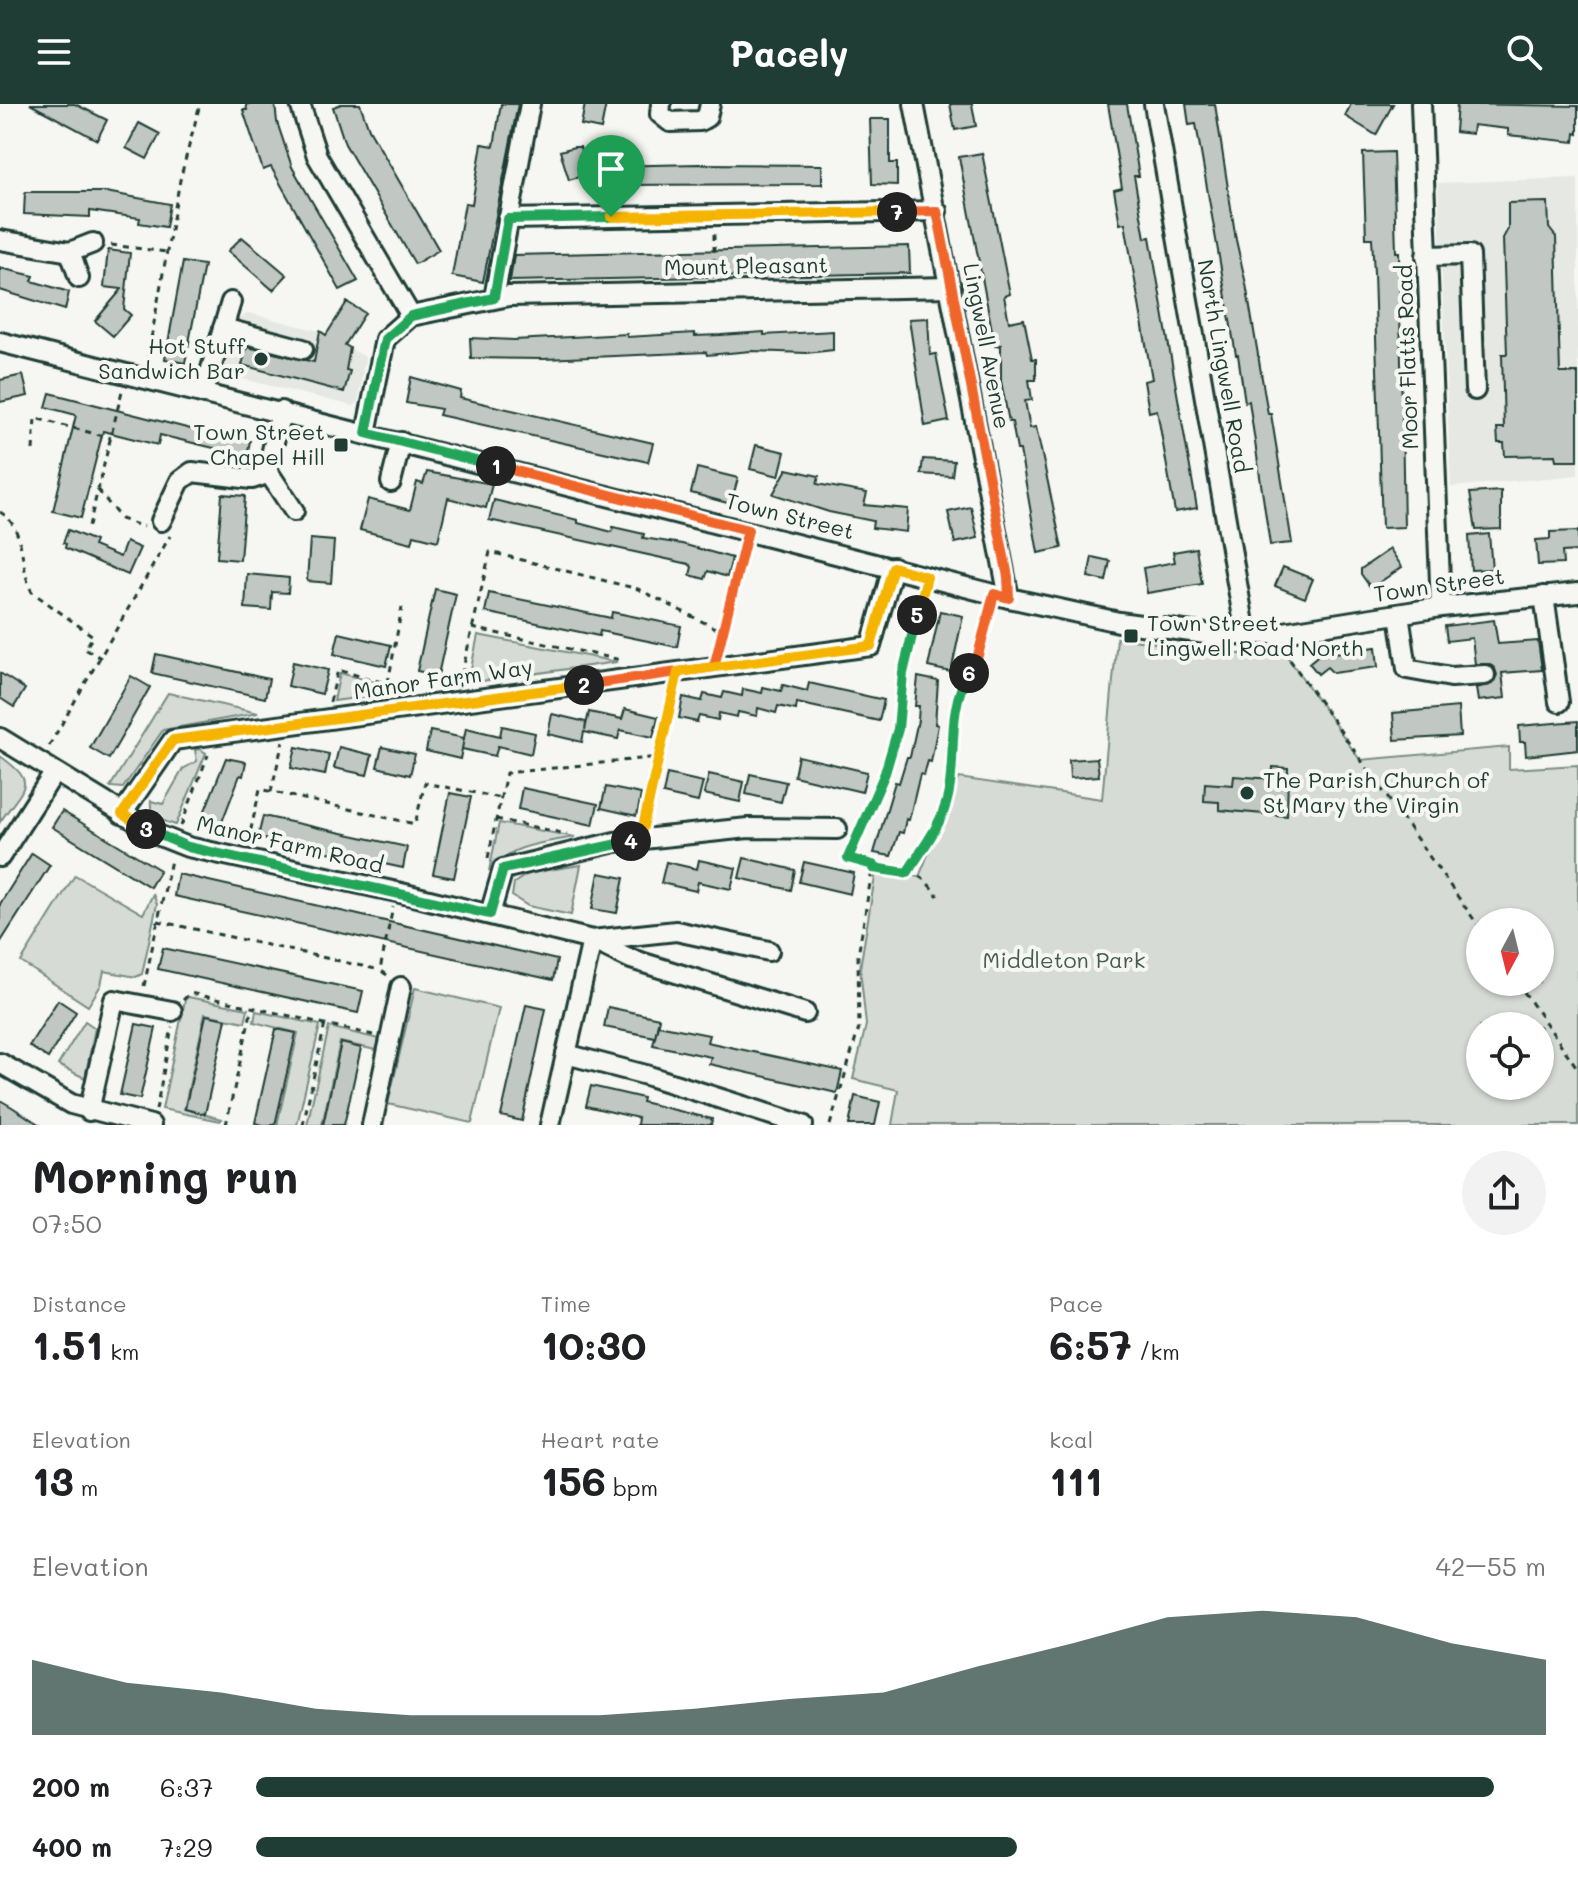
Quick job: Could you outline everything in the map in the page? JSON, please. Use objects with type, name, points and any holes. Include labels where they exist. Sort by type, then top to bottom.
[{"type":"street","points":[[300,104],[317,156],[411,316],[385,339],[366,433]]},
{"type":"street","points":[[494,298],[530,104]]},
{"type":"street","points":[[661,104],[660,114],[670,122],[700,121],[707,117],[710,104]]},
{"type":"street","name":"Lingwell Avenue","points":[[914,104],[951,287],[1002,596]]},
{"type":"street","name":"North Lingwell Road","points":[[1154,104],[1246,635]]},
{"type":"street","name":"Moor Flatts Road","points":[[1421,104],[1441,607]]},
{"type":"street","points":[[508,219],[937,211]]},
{"type":"street","points":[[0,240],[37,249],[70,252],[93,243]]},
{"type":"street","points":[[70,252],[79,278]]},
{"type":"street","points":[[1426,256],[1470,255],[1475,390]]},
{"type":"street","name":"Mount Pleasant","points":[[411,316],[494,298],[715,290],[951,287]]},
{"type":"street","points":[[204,392],[231,302]]},
{"type":"street","points":[[223,328],[303,349]]},
{"type":"street","name":"Town Street","points":[[0,342],[1002,596],[1194,635],[1271,634],[1441,607],[1578,593]]},
{"type":"street","points":[[156,527],[180,481],[192,472],[252,479],[267,470],[281,411]]},
{"type":"street","points":[[391,482],[401,442]]},
{"type":"street","points":[[267,470],[294,511]]},
{"type":"street","name":"Manor Farm Way","points":[[122,814],[173,740],[871,646],[893,567]]},
{"type":"street","points":[[1544,596],[1559,702]]},
{"type":"street","points":[[1399,614],[1407,669],[1451,677],[1485,675]]},
{"type":"street","name":"Manor Farm Road","points":[[0,738],[122,814],[176,842],[592,940]]},
{"type":"street","points":[[0,857],[46,768]]},
{"type":"street","points":[[490,914],[503,869],[581,850],[640,840],[748,828],[837,829]]},
{"type":"street","points":[[592,940],[676,931],[769,951]]},
{"type":"street","points":[[592,940],[631,959],[805,1013]]},
{"type":"street","points":[[550,1125],[592,940]]},
{"type":"street","points":[[372,1125],[401,987]]},
{"type":"street","points":[[89,1111],[114,1000],[172,1011]]},
{"type":"street","points":[[566,1054],[646,1075],[803,1125]]},
{"type":"street","points":[[0,1063],[52,1095],[89,1111],[153,1117]]},
{"type":"path","points":[[89,526],[111,438],[136,374],[200,104]]},
{"type":"path","points":[[714,215],[715,290]]},
{"type":"path","points":[[93,243],[167,252]]},
{"type":"path","points":[[33,450],[35,418],[111,438]]},
{"type":"path","points":[[46,768],[101,658],[172,537],[156,527],[121,519],[98,490]]},
{"type":"path","points":[[0,512],[6,515],[19,539],[27,583],[32,592],[93,636],[85,649],[101,658]]},
{"type":"path","points":[[714,667],[748,530]]},
{"type":"path","points":[[455,702],[490,552],[638,589],[723,632]]},
{"type":"path","points":[[927,577],[903,673],[898,729],[885,773],[848,858],[873,865],[873,868],[907,873],[943,815],[949,793],[954,727],[963,682],[977,659],[1002,596]]},
{"type":"path","points":[[388,683],[402,607]]},
{"type":"path","points":[[472,628],[622,660],[625,679]]},
{"type":"path","points":[[1271,634],[1466,908]]},
{"type":"path","points":[[325,720],[338,670],[415,691]]},
{"type":"path","points":[[640,840],[678,672]]},
{"type":"path","points":[[271,792],[287,725]]},
{"type":"path","points":[[176,842],[215,734]]},
{"type":"path","points":[[488,859],[506,773],[659,757]]},
{"type":"path","points":[[244,859],[260,789],[415,824],[425,783],[501,798]]},
{"type":"path","points":[[496,819],[578,837],[581,850]]},
{"type":"path","points":[[830,1125],[859,1028],[858,956],[873,868]]},
{"type":"path","points":[[909,870],[925,880],[938,896]]},
{"type":"path","points":[[140,1005],[167,875]]},
{"type":"path","points":[[157,921],[380,970],[401,987]]},
{"type":"path","points":[[380,970],[388,929]]},
{"type":"path","points":[[153,1117],[172,1032],[172,1011],[190,993],[390,1039]]},
{"type":"path","points":[[1527,996],[1578,1069]]},
{"type":"path","points":[[226,1125],[252,1008]]},
{"type":"path","points":[[303,1125],[325,1024]]},
{"type":"shaded area","points":[[1578,178],[1578,475],[1451,487],[1438,183]]},
{"type":"shaded area","points":[[248,313],[319,331],[365,357],[358,403],[353,406],[227,375],[222,369],[236,322]]},
{"type":"green space","points":[[478,635],[617,662],[468,683]]},
{"type":"green space","name":"Middleton Park","points":[[1117,638],[1240,654],[1282,649],[1360,760],[1509,747],[1509,769],[1578,765],[1578,1125],[892,1125],[898,1090],[853,1079],[866,1025],[860,968],[876,871],[919,877],[959,778],[1102,799]]},
{"type":"green space","points":[[340,673],[408,691],[334,701]]},
{"type":"green space","points":[[168,693],[258,713],[163,730],[123,788],[110,787]]},
{"type":"green space","points":[[195,750],[206,753],[176,825],[158,818],[152,811],[151,801],[163,804],[183,769],[197,761]]},
{"type":"green space","points":[[0,756],[20,773],[24,786],[0,822]]},
{"type":"green space","points":[[499,823],[575,837],[517,850],[489,871]]},
{"type":"green space","points":[[581,865],[571,915],[528,906],[512,896],[514,883],[529,873]]},
{"type":"green space","points":[[75,875],[143,914],[153,894],[157,904],[142,974],[136,977],[104,971],[101,985],[88,1006],[21,962]]},
{"type":"green space","points":[[415,988],[499,1008],[472,1123],[388,1104]]},
{"type":"green space","points":[[188,997],[248,1009],[245,1022],[205,1014],[184,1109],[222,1119],[220,1121],[162,1109]]},
{"type":"green space","points":[[256,1011],[320,1025],[297,1125],[277,1125],[298,1033],[254,1022]]},
{"type":"green space","points":[[85,1021],[95,1028],[85,1078],[58,1065]]},
{"type":"green space","points":[[329,1027],[379,1039],[376,1050],[340,1042],[322,1125],[307,1125]]},
{"type":"building","points":[[30,104],[75,104],[107,120],[97,140]]},
{"type":"building","points":[[246,104],[275,104],[277,122],[292,167],[358,281],[340,290],[271,167],[263,170],[243,110],[247,110]]},
{"type":"building","points":[[360,104],[369,129],[439,250],[415,264],[345,144],[333,107]]},
{"type":"building","points":[[501,104],[518,104],[483,282],[452,276],[465,203],[472,204],[482,144],[494,146]]},
{"type":"building","points":[[585,104],[606,104],[601,129],[581,125]]},
{"type":"building","points":[[950,104],[972,104],[976,126],[955,130]]},
{"type":"building","points":[[1108,104],[1127,104],[1139,176],[1134,176],[1145,238],[1150,237],[1197,508],[1175,512],[1157,410],[1149,412],[1144,381],[1152,379],[1125,223],[1120,224],[1114,190],[1122,188]]},
{"type":"building","points":[[1186,104],[1215,104],[1236,240],[1268,414],[1271,414],[1292,543],[1270,545],[1249,401],[1245,402],[1236,355],[1196,124],[1189,125]]},
{"type":"building","points":[[1351,104],[1393,104],[1376,135],[1345,116]]},
{"type":"building","points":[[1457,104],[1578,106],[1578,134],[1575,133],[1574,142],[1508,135],[1508,129],[1473,125],[1472,134],[1455,132]]},
{"type":"building","points":[[870,119],[890,119],[890,163],[897,163],[897,185],[872,184]]},
{"type":"building","points":[[139,123],[160,134],[147,159],[126,148]]},
{"type":"building","points":[[580,147],[588,174],[569,180],[560,151]]},
{"type":"building","points":[[1393,152],[1396,252],[1399,252],[1404,527],[1382,528],[1374,273],[1372,238],[1366,238],[1363,153]]},
{"type":"building","points":[[982,153],[1010,294],[1004,296],[1009,322],[1024,319],[1032,359],[1036,359],[1036,380],[1029,380],[1032,400],[1025,401],[1030,428],[1036,427],[1062,548],[1038,553],[1020,450],[1017,450],[1012,422],[1009,422],[1001,381],[1001,345],[995,346],[959,157]]},
{"type":"building","points":[[822,165],[822,184],[608,185],[607,166]]},
{"type":"building","points":[[25,192],[106,192],[170,204],[166,227],[139,223],[140,218],[90,211],[90,217],[24,214]]},
{"type":"building","points":[[1548,202],[1549,228],[1556,237],[1560,373],[1578,373],[1578,460],[1556,460],[1555,455],[1505,456],[1504,443],[1498,443],[1497,428],[1504,428],[1502,354],[1507,354],[1503,238],[1508,229],[1508,203]]},
{"type":"building","points":[[242,237],[287,275],[273,290],[228,251]]},
{"type":"building","points":[[909,246],[910,273],[510,281],[514,255]]},
{"type":"building","points":[[108,250],[130,253],[124,309],[131,315],[113,336],[95,321],[122,289],[104,287]]},
{"type":"building","points":[[183,262],[204,265],[185,363],[165,359]]},
{"type":"building","points":[[0,268],[34,276],[32,281],[69,292],[65,310],[0,290]]},
{"type":"building","points":[[347,302],[365,313],[345,345],[350,348],[346,370],[350,371],[344,392],[242,365],[247,347],[314,362],[320,331],[326,335]]},
{"type":"building","points":[[928,318],[930,355],[936,354],[949,421],[925,426],[909,319]]},
{"type":"building","points":[[833,331],[833,350],[806,353],[751,351],[707,355],[706,352],[544,359],[471,358],[470,338],[514,340],[627,334],[627,337]]},
{"type":"building","points":[[23,375],[28,396],[0,402],[0,380]]},
{"type":"building","points":[[411,377],[461,391],[460,398],[653,443],[648,462],[439,415],[441,409],[406,403]]},
{"type":"building","points":[[50,393],[222,437],[250,441],[247,456],[160,435],[158,445],[103,431],[81,518],[53,511],[76,415],[46,407]]},
{"type":"building","points":[[756,445],[785,452],[779,476],[750,469]]},
{"type":"building","points":[[923,459],[954,461],[952,476],[921,474]]},
{"type":"building","points":[[697,468],[738,478],[731,504],[691,493]]},
{"type":"building","points":[[787,469],[819,476],[817,484],[867,493],[864,505],[908,509],[906,532],[872,528],[873,521],[829,512],[773,494]]},
{"type":"building","points":[[427,472],[492,484],[486,508],[448,498],[438,541],[414,535],[412,543],[360,530],[368,499],[410,510],[417,482],[423,484]]},
{"type":"building","points":[[1501,491],[1501,529],[1476,530],[1470,493]]},
{"type":"building","points":[[222,494],[245,496],[240,560],[217,558]]},
{"type":"building","points":[[494,500],[578,520],[578,523],[612,532],[613,527],[644,534],[643,538],[682,544],[732,558],[727,577],[708,571],[705,579],[690,575],[692,567],[689,564],[489,520]]},
{"type":"building","points":[[971,507],[978,538],[955,543],[948,512]]},
{"type":"building","points":[[68,530],[95,541],[93,546],[120,557],[126,542],[140,548],[128,575],[65,548],[66,544],[63,543]]},
{"type":"building","points":[[1578,531],[1578,551],[1562,552],[1563,564],[1538,565],[1536,540],[1550,539],[1550,532]]},
{"type":"building","points":[[1489,534],[1492,569],[1471,570],[1469,536]]},
{"type":"building","points":[[310,539],[334,541],[331,583],[307,581]]},
{"type":"building","points":[[1196,548],[1202,584],[1147,593],[1143,568],[1175,562],[1173,552]]},
{"type":"building","points":[[1390,549],[1402,567],[1371,588],[1361,569]]},
{"type":"building","points":[[1092,557],[1110,561],[1106,581],[1088,577]]},
{"type":"building","points":[[1283,567],[1313,579],[1305,598],[1275,586]]},
{"type":"building","points":[[247,574],[289,578],[288,593],[272,592],[271,610],[245,608]]},
{"type":"building","points":[[435,589],[456,594],[438,675],[417,671]]},
{"type":"building","points":[[489,593],[611,618],[612,612],[681,626],[677,647],[600,631],[599,636],[485,612]]},
{"type":"building","points":[[940,611],[963,616],[951,672],[928,667]]},
{"type":"building","points":[[1494,620],[1498,644],[1538,641],[1542,670],[1502,673],[1505,698],[1478,701],[1476,688],[1492,684],[1497,675],[1495,669],[1490,664],[1475,664],[1472,638],[1447,641],[1445,626]]},
{"type":"building","points":[[339,633],[391,645],[386,666],[334,654]]},
{"type":"building","points":[[1329,646],[1335,653],[1376,647],[1378,667],[1333,673],[1327,667],[1318,674],[1309,663]]},
{"type":"building","points":[[156,654],[269,679],[265,698],[152,673]]},
{"type":"building","points":[[293,662],[328,670],[322,694],[288,686]]},
{"type":"building","points":[[0,673],[25,689],[14,707],[0,698]]},
{"type":"building","points":[[131,676],[150,687],[109,759],[90,748]]},
{"type":"building","points":[[918,677],[938,681],[935,724],[938,725],[931,762],[928,761],[924,775],[920,774],[909,820],[906,819],[903,833],[899,832],[891,856],[874,853],[895,782],[899,783],[907,757],[910,757],[918,720],[919,706],[915,706]]},
{"type":"building","points":[[809,683],[884,700],[879,721],[797,703],[796,710],[778,706],[776,713],[758,708],[757,716],[738,712],[737,717],[719,713],[718,720],[699,716],[697,722],[679,718],[683,697],[702,701],[704,694],[722,698],[724,692],[742,696],[743,689],[762,693],[763,687],[781,691],[783,685],[807,691]]},
{"type":"building","points":[[1458,707],[1460,736],[1395,740],[1393,713]]},
{"type":"building","points":[[625,709],[658,717],[653,737],[620,730],[618,739],[584,732],[582,742],[548,734],[552,714],[586,722],[585,730],[589,712],[622,719]]},
{"type":"building","points":[[1578,721],[1578,750],[1526,756],[1525,742],[1520,742],[1519,726]]},
{"type":"building","points":[[502,726],[535,733],[531,754],[498,746],[495,756],[462,749],[466,728],[500,736]]},
{"type":"building","points":[[430,731],[464,738],[460,759],[426,751]]},
{"type":"building","points":[[296,747],[329,754],[325,775],[291,768]]},
{"type":"building","points":[[339,747],[372,755],[367,775],[334,768]]},
{"type":"building","points":[[382,747],[415,754],[410,775],[377,767]]},
{"type":"building","points":[[798,756],[867,772],[862,792],[794,776]]},
{"type":"building","points":[[226,758],[246,762],[243,776],[240,775],[220,827],[200,823]]},
{"type":"building","points":[[1097,758],[1099,776],[1070,778],[1069,760]]},
{"type":"building","name":"The Parish Church of St Mary the Virgin","points":[[1273,767],[1288,768],[1287,816],[1219,810],[1219,802],[1204,801],[1205,783],[1233,785],[1234,776],[1272,779]]},
{"type":"building","points":[[667,774],[703,782],[698,802],[663,794]]},
{"type":"building","points":[[709,774],[744,782],[740,802],[704,794]]},
{"type":"building","points":[[750,774],[786,782],[781,802],[746,794]]},
{"type":"building","points":[[606,787],[641,794],[637,816],[601,808]]},
{"type":"building","points":[[522,788],[598,804],[593,825],[518,809]]},
{"type":"building","points":[[450,793],[471,797],[454,878],[433,874]]},
{"type":"building","points":[[62,811],[160,870],[150,887],[52,827]]},
{"type":"building","points":[[263,816],[407,847],[403,868],[258,837]]},
{"type":"building","points":[[32,853],[50,865],[0,943],[0,904]]},
{"type":"building","points":[[744,858],[795,870],[791,890],[739,878]]},
{"type":"building","points":[[699,860],[736,868],[731,889],[698,882],[696,891],[661,883],[666,862],[697,869]]},
{"type":"building","points":[[804,862],[854,873],[850,894],[799,882]]},
{"type":"building","points":[[599,873],[624,878],[617,913],[592,909]]},
{"type":"building","points":[[178,874],[557,960],[553,980],[174,896]]},
{"type":"building","points":[[163,948],[363,991],[358,1013],[158,969]]},
{"type":"building","points":[[58,1000],[76,1012],[48,1058],[29,1046]]},
{"type":"building","points":[[526,1005],[546,1009],[522,1121],[501,1116]]},
{"type":"building","points":[[608,1007],[659,1018],[655,1037],[604,1027]]},
{"type":"building","points":[[206,1015],[226,1019],[205,1114],[185,1109]]},
{"type":"building","points":[[136,1024],[156,1028],[140,1099],[120,1095]]},
{"type":"building","points":[[658,1025],[709,1035],[707,1042],[842,1071],[837,1093],[709,1064],[711,1057],[653,1045]]},
{"type":"building","points":[[276,1029],[296,1033],[275,1125],[263,1125],[255,1123]]},
{"type":"building","points":[[341,1043],[361,1048],[344,1125],[323,1125]]},
{"type":"building","points":[[591,1086],[712,1119],[711,1125],[637,1125],[638,1118],[586,1106]]},
{"type":"building","points":[[855,1096],[880,1102],[875,1125],[849,1125]]},
{"type":"building","points":[[0,1100],[12,1107],[40,1125],[0,1125]]},
{"type":"place","name":"Hot Stuff Sandwich Bar","points":[[261,359]]},
{"type":"place","name":"Town Street Chapel Hill","points":[[341,445]]},
{"type":"place","name":"Town Street Lingwell Road North","points":[[1131,636]]},
{"type":"place","name":"The Parish Church of St Mary the Virgin","points":[[1247,793]]},
{"type":"route","points":[[937,211],[1008,577],[1009,598],[994,594],[977,659],[963,682],[954,727],[949,793],[943,815],[907,873],[873,868],[873,865],[848,858],[885,773],[898,729],[903,673],[927,577],[893,567],[871,646],[678,672],[640,840],[615,842],[503,869],[490,914],[188,847],[160,836],[122,814],[173,740],[714,667],[748,530],[366,433],[385,339],[411,316],[494,298],[508,219],[611,217],[937,211]]}]
